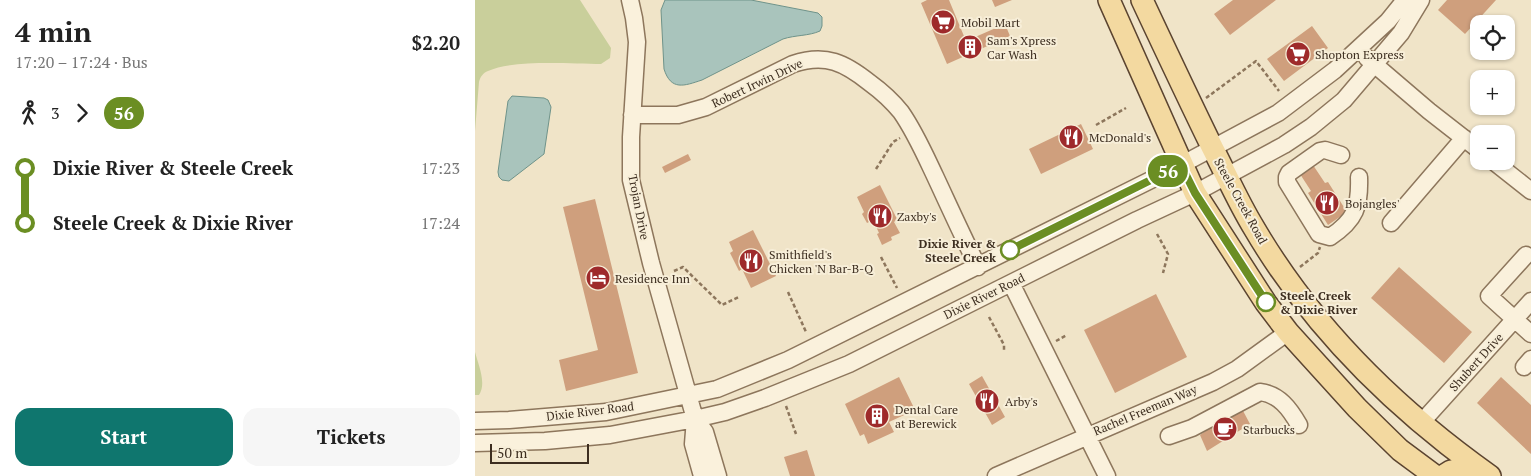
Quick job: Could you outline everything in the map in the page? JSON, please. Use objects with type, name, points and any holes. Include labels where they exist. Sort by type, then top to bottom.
[{"type":"main road","points":[[1109,0],[1195,193],[1266,303],[1288,332],[1357,408],[1400,450],[1435,476]]},
{"type":"main road","name":"Steele Creek Road","points":[[1141,0],[1226,176],[1254,229],[1294,288],[1326,327],[1381,387],[1421,423],[1490,476]]},
{"type":"main road","points":[[1443,476],[1451,470],[1463,476]]},
{"type":"street","name":"Trojan Drive","points":[[630,0],[637,42],[632,115],[631,180],[651,263],[692,408]]},
{"type":"street","name":"Dixie River Road","points":[[475,443],[545,441],[610,435],[692,408],[725,386],[788,360],[1181,165],[1278,113],[1304,95],[1357,49],[1388,21],[1405,0]]},
{"type":"street","name":"Dixie River Road","points":[[475,421],[692,408],[725,412],[849,364],[1195,193],[1284,145],[1311,127],[1344,100],[1401,33],[1421,0]]},
{"type":"street","points":[[1357,49],[1470,143]]},
{"type":"street","name":"Robert Irwin Drive","points":[[632,115],[678,115],[706,107],[793,64],[817,59],[837,62],[848,67],[873,85],[901,112],[921,146],[978,266]]},
{"type":"street","points":[[1391,223],[1464,138]]},
{"type":"street","points":[[1341,155],[1325,150],[1320,151],[1289,173],[1287,177],[1287,182],[1318,232],[1327,237],[1334,235],[1352,217],[1356,210],[1359,195],[1359,177]]},
{"type":"street","points":[[1504,170],[1531,191]]},
{"type":"street","points":[[1526,255],[1485,301],[1515,319],[1531,334]]},
{"type":"street","points":[[1011,283],[1107,476]]},
{"type":"street","name":"Shubert Drive","points":[[1421,423],[1531,301]]},
{"type":"street","name":"Rachel Freeman Way","points":[[995,476],[1237,370],[1288,332]]},
{"type":"street","points":[[1169,436],[1192,428],[1260,392],[1269,393],[1278,398],[1293,413],[1299,424]]},
{"type":"street","points":[[692,408],[693,444],[702,476]]},
{"type":"street","points":[[692,408],[705,432],[718,476]]},
{"type":"path","points":[[1204,98],[1256,61],[1279,91]]},
{"type":"path","points":[[1096,125],[1126,108]]},
{"type":"path","points":[[876,169],[893,142],[900,138]]},
{"type":"path","points":[[1157,234],[1168,254],[1163,273]]},
{"type":"path","points":[[1300,266],[1318,253],[1324,236]]},
{"type":"path","points":[[881,257],[897,288]]},
{"type":"path","points":[[674,271],[683,267],[722,305],[739,297]]},
{"type":"path","points":[[788,292],[806,332]]},
{"type":"path","points":[[989,317],[1004,345],[1004,352]]},
{"type":"path","points":[[1050,343],[1067,335]]},
{"type":"path","points":[[786,406],[796,434]]},
{"type":"green space","points":[[475,0],[580,0],[611,48],[610,58],[601,64],[513,65],[499,67],[486,72],[482,75],[479,82],[475,131]]},
{"type":"green space","points":[[475,352],[482,379],[479,395],[475,395]]},
{"type":"water","points":[[665,0],[751,0],[818,13],[822,17],[822,26],[820,31],[816,33],[783,39],[702,80],[679,85],[670,81],[664,69],[661,10]]},
{"type":"water","points":[[512,96],[544,98],[548,100],[551,107],[544,154],[509,181],[502,180],[498,172],[508,101]]},
{"type":"building","points":[[927,0],[949,0],[966,41],[1005,24],[1010,36],[947,64],[921,3]]},
{"type":"building","points":[[992,0],[1012,0],[995,7]]},
{"type":"building","points":[[1233,0],[1276,0],[1230,35],[1214,14]]},
{"type":"building","points":[[1447,0],[1496,0],[1482,15],[1470,15],[1470,29],[1465,34],[1438,10]]},
{"type":"building","name":"Shopton Express","points":[[1312,26],[1328,48],[1284,81],[1267,59]]},
{"type":"building","name":"McDonald's","points":[[1081,124],[1093,149],[1041,174],[1029,149]]},
{"type":"building","points":[[688,154],[691,160],[665,173],[662,167]]},
{"type":"building","name":"Bojangles'","points":[[1313,165],[1325,183],[1328,182],[1347,212],[1328,225],[1308,193],[1311,191],[1300,174]]},
{"type":"building","name":"Zaxby's","points":[[880,185],[897,219],[894,222],[900,233],[891,237],[892,240],[882,245],[873,220],[867,223],[857,197]]},
{"type":"building","name":"Residence Inn","points":[[595,199],[638,373],[566,391],[559,360],[598,350],[563,207]]},
{"type":"building","name":"Smithfield's Chicken 'N Bar-B-Q","points":[[753,230],[776,276],[751,288],[742,269],[739,271],[730,253],[733,251],[729,242]]},
{"type":"building","points":[[1399,267],[1472,332],[1444,363],[1371,298]]},
{"type":"building","points":[[1156,294],[1187,357],[1115,393],[1084,330]]},
{"type":"building","name":"Arby's","points":[[982,376],[1005,417],[992,425],[969,384]]},
{"type":"building","name":"Dental Care at Berewick","points":[[899,377],[915,410],[889,422],[894,432],[868,444],[864,434],[860,436],[845,404]]},
{"type":"building","points":[[1501,377],[1531,405],[1531,454],[1477,403]]},
{"type":"building","name":"Starbucks","points":[[1241,407],[1250,424],[1207,451],[1200,435]]},
{"type":"building","points":[[807,450],[815,476],[790,476],[784,457]]},
{"type":"bus line","name":"56","points":[[1010,250],[1181,165],[1195,193],[1266,302]]},
{"type":"place","name":"Mobil Mart","points":[[943,22]]},
{"type":"place","name":"Sam's Xpress Car Wash","points":[[970,47]]},
{"type":"place","name":"Shopton Express","points":[[1298,54]]},
{"type":"place","name":"McDonald's","points":[[1071,137]]},
{"type":"place","name":"Bojangles'","points":[[1327,203]]},
{"type":"place","name":"Zaxby's","points":[[880,216]]},
{"type":"place","name":"Dixie River & Steele Creek","points":[[1010,250]]},
{"type":"place","name":"Smithfield's Chicken 'N Bar-B-Q","points":[[751,261]]},
{"type":"place","name":"Residence Inn","points":[[598,278]]},
{"type":"place","name":"Steele Creek & Dixie River","points":[[1266,302]]},
{"type":"place","name":"Arby's","points":[[987,401]]},
{"type":"place","name":"Dental Care at Berewick","points":[[877,416]]},
{"type":"place","name":"Starbucks","points":[[1225,429]]}]
